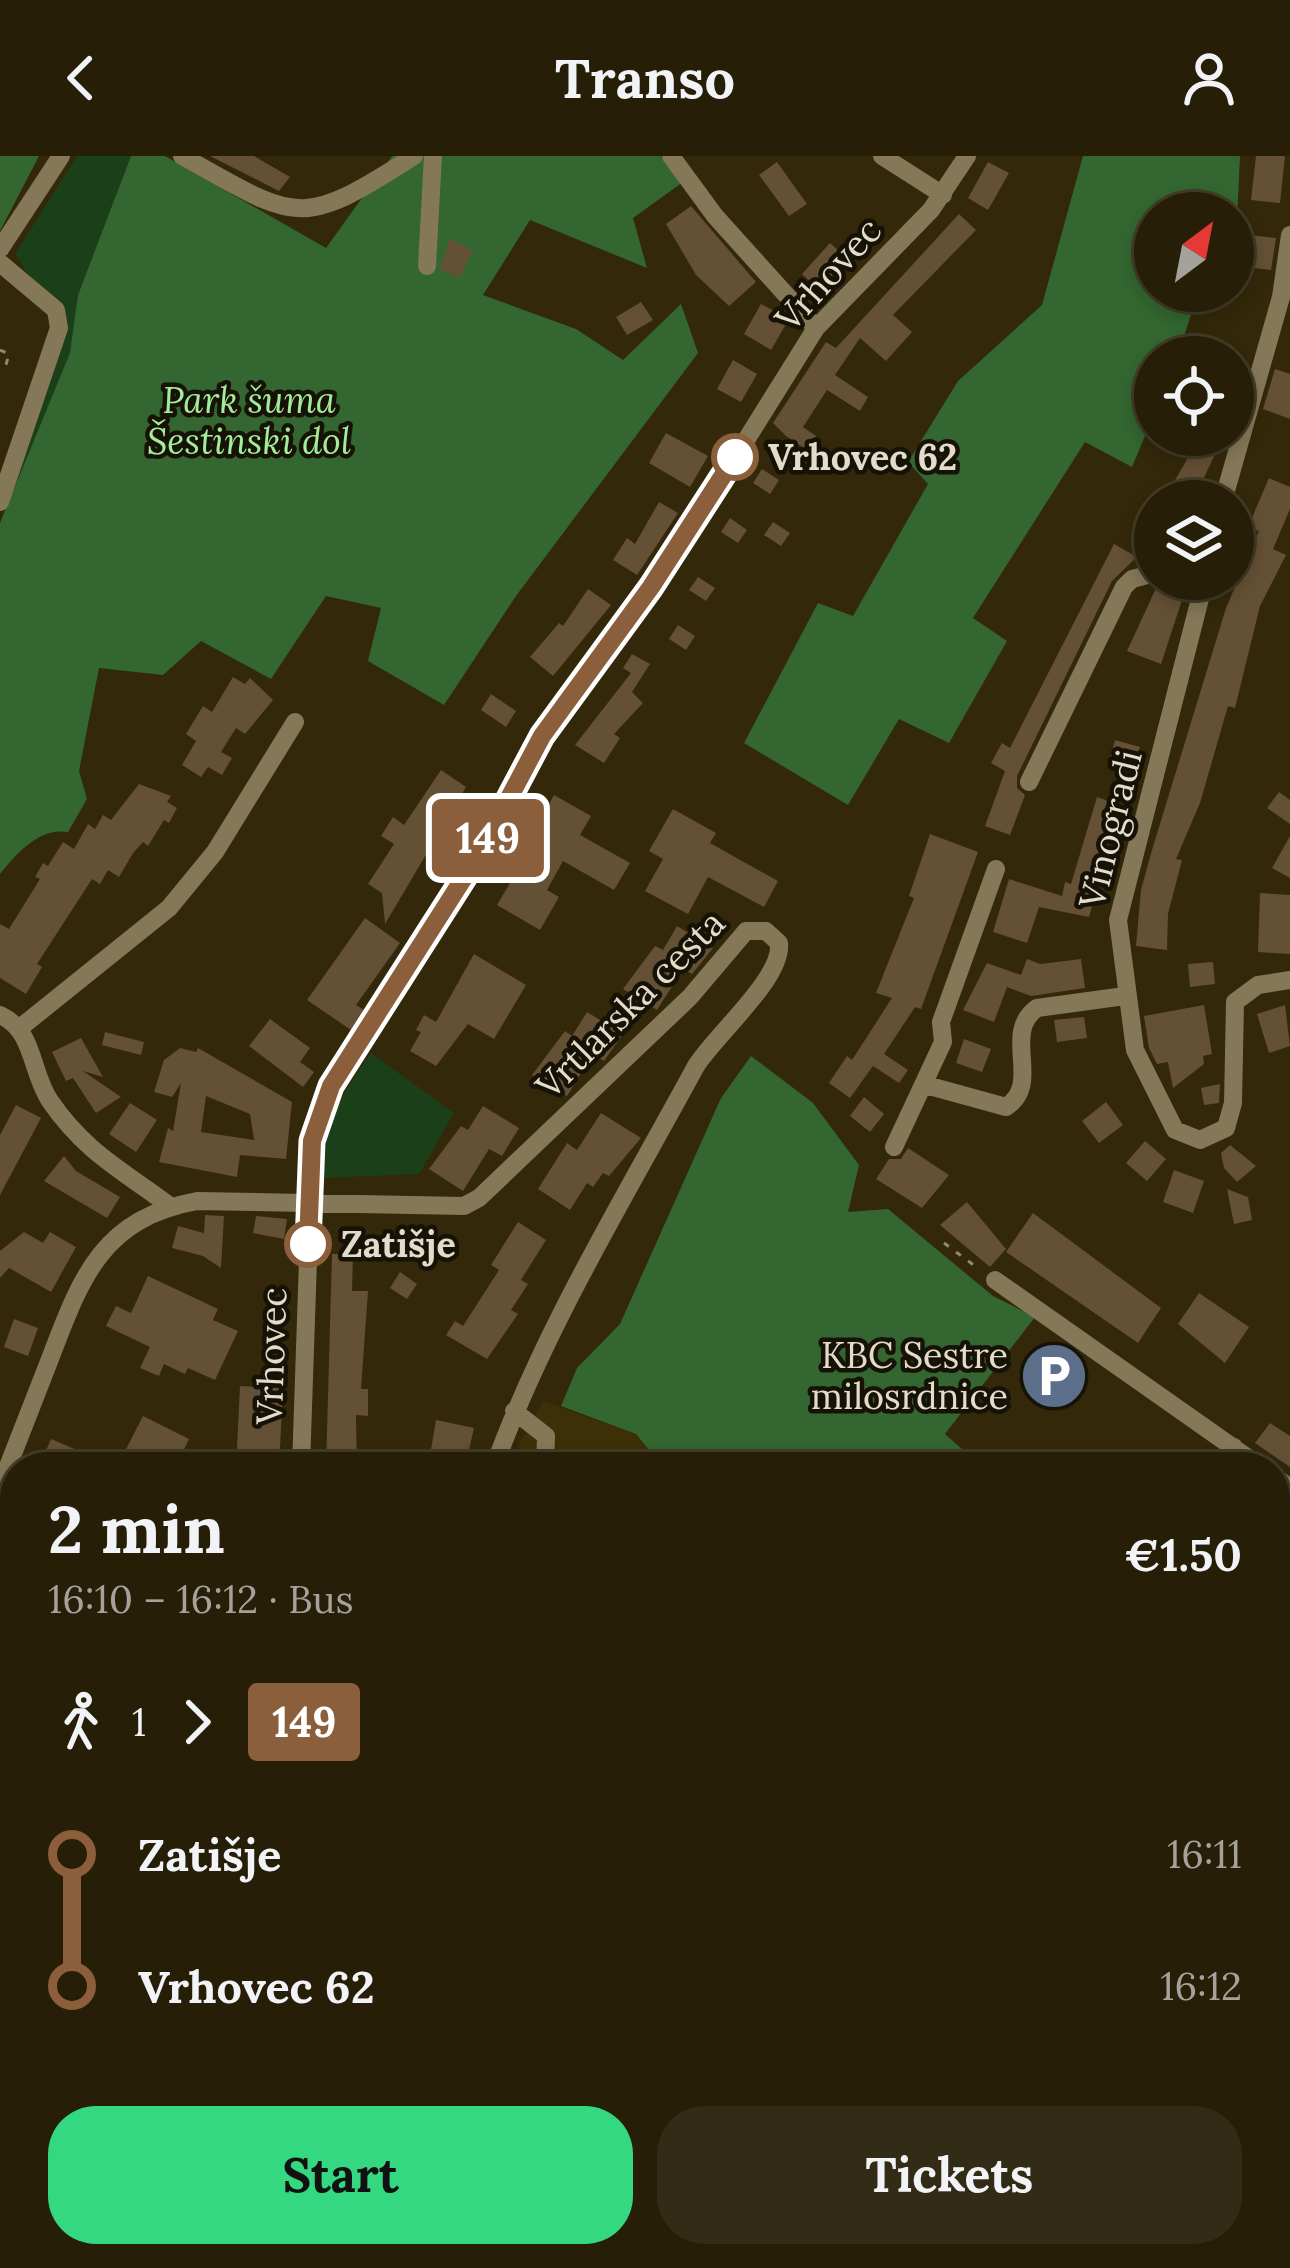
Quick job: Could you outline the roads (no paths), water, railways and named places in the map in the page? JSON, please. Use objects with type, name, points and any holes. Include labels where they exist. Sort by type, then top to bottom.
[{"type":"street","points":[[0,249],[61,156]]},
{"type":"street","points":[[182,156],[271,206],[302,213],[350,195],[414,156]]},
{"type":"street","points":[[427,266],[433,156]]},
{"type":"street","points":[[671,156],[715,216],[816,328]]},
{"type":"street","points":[[882,156],[943,195]]},
{"type":"street","name":"Vrhovec","points":[[302,1452],[312,1141],[331,1086],[481,851],[542,736],[690,530],[816,328],[943,195],[967,156]]},
{"type":"street","points":[[1229,480],[1281,297],[1290,236]]},
{"type":"street","points":[[0,262],[56,310],[59,328],[55,354],[0,502]]},
{"type":"street","points":[[1029,782],[1124,587],[1134,578]]},
{"type":"street","name":"Vinogradi","points":[[1200,600],[1174,715],[1128,865],[1118,920],[1135,1050],[1174,1130],[1200,1140],[1218,1135],[1231,1119],[1235,1002],[1258,985],[1290,980]]},
{"type":"street","points":[[21,1027],[84,982],[169,908],[215,852],[295,722]]},
{"type":"street","points":[[894,1147],[943,1042],[941,1022],[996,868]]},
{"type":"street","name":"Vrtlarska cesta","points":[[310,1207],[454,1207],[479,1198],[690,997],[746,932],[758,928],[773,936],[780,952],[774,971],[714,1036],[696,1066],[514,1411],[499,1452]]},
{"type":"street","points":[[926,1085],[1006,1107],[1020,1096],[1023,1084],[1021,1035],[1028,1015],[1037,1008],[1125,995]]},
{"type":"street","points":[[0,1015],[21,1027],[45,1093],[88,1150],[170,1206]]},
{"type":"street","points":[[14,1452],[88,1268],[120,1233],[170,1206],[197,1202],[310,1207]]},
{"type":"street","points":[[995,1280],[1241,1452]]},
{"type":"street","points":[[514,1411],[546,1436],[545,1452]]},
{"type":"street","points":[[1230,1452],[1234,1447]]},
{"type":"place","name":"Vrhovec 62","points":[[735,457]]},
{"type":"place","name":"Zatišje","points":[[308,1244]]},
{"type":"place","name":"KBC Sestre milosrdnice","points":[[1054,1376]]},
{"type":"park label","name":"Park šuma Šestinski dol","points":[[249,420]]}]
